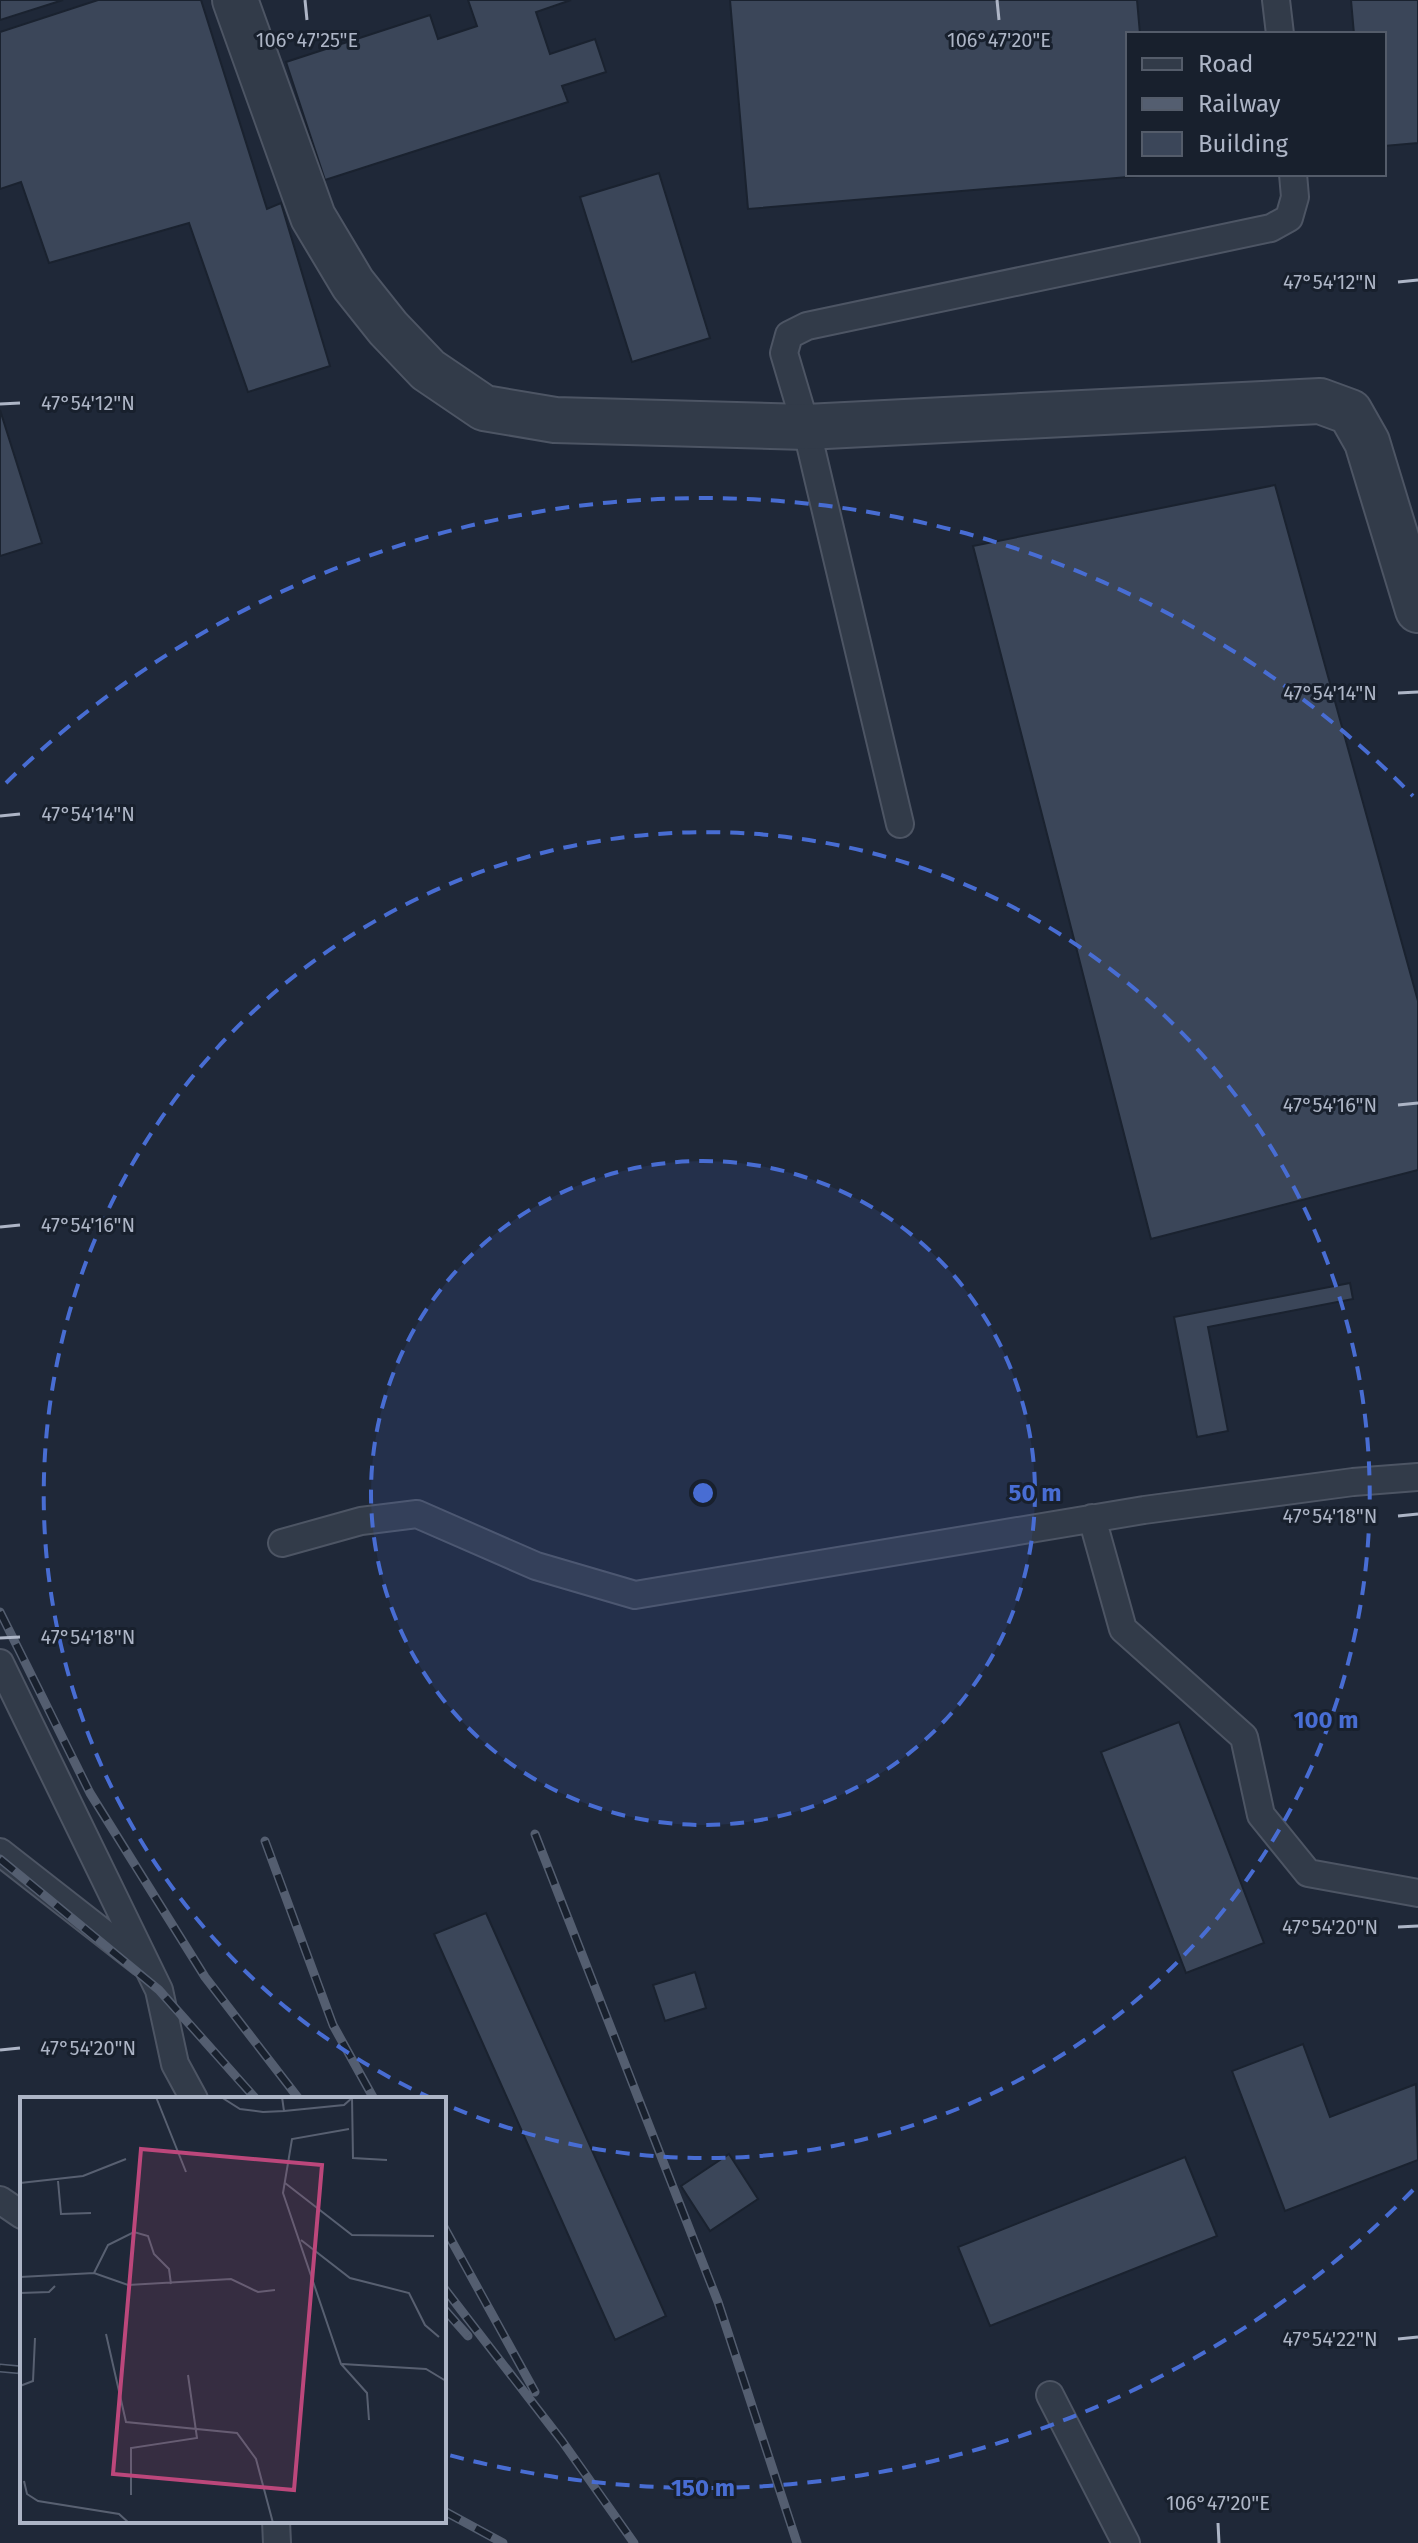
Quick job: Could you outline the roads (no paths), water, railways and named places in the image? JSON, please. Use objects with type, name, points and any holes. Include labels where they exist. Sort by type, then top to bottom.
[{"type":"street","points":[[235,0],[313,217],[353,284],[388,328],[428,370],[484,408],[555,420],[806,427],[1320,401],[1350,412],[1367,442],[1418,610]]},
{"type":"lane","points":[[1276,0],[1280,32]]},
{"type":"lane","points":[[900,824],[806,427],[784,353],[789,335],[807,326],[1271,228],[1289,218],[1295,197],[1293,176]]},
{"type":"lane","points":[[282,1543],[361,1521],[417,1514],[536,1566],[635,1595],[1092,1518],[1353,1482],[1418,1477]]},
{"type":"lane","points":[[1092,1518],[1123,1629],[1244,1737],[1261,1815],[1308,1873],[1418,1893]]},
{"type":"lane","points":[[0,1663],[159,1990],[175,2064],[193,2097]]},
{"type":"lane","points":[[0,1852],[148,1968]]},
{"type":"lane","points":[[0,2200],[20,2214]]},
{"type":"lane","points":[[1050,2395],[1126,2543]]},
{"type":"lane","points":[[276,2523],[277,2543]]},
{"type":"railway","points":[[0,1612],[90,1793],[205,1977],[297,2097]]},
{"type":"railway","points":[[535,1834],[718,2302],[797,2543]]},
{"type":"railway","points":[[265,1841],[333,2025],[373,2097]]},
{"type":"railway","points":[[0,1859],[159,1990],[254,2097]]},
{"type":"railway","points":[[446,2231],[535,2392]]},
{"type":"railway","points":[[446,2291],[562,2441],[634,2543]]},
{"type":"railway","points":[[446,2311],[468,2336]]},
{"type":"railway","points":[[0,2368],[20,2370]]},
{"type":"railway","points":[[446,2512],[503,2543]]}]
